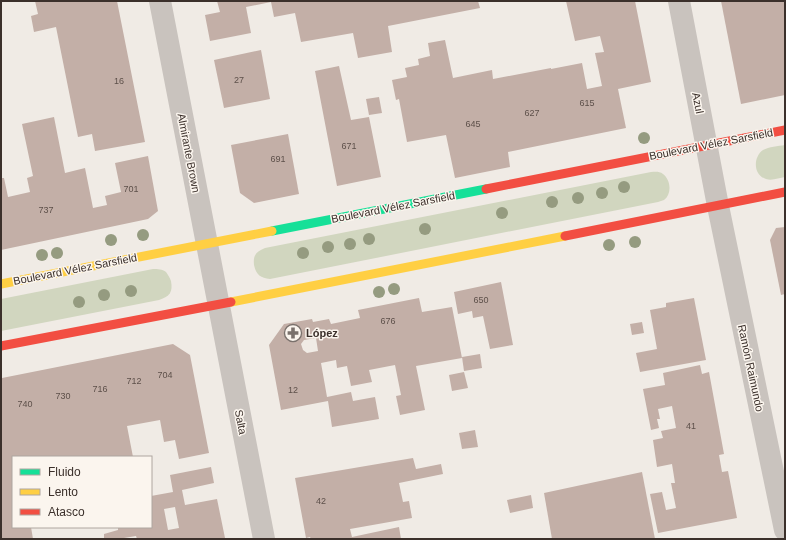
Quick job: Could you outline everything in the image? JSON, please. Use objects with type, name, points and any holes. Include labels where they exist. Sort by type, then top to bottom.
[{"type":"main road","name":"Boulevard Vélez Sarsfield","points":[[1,284],[785,130]]},
{"type":"main road","points":[[1,346],[218,305],[785,192]]},
{"type":"street","name":"Almirante Brown","points":[[160,1],[218,305]]},
{"type":"street","name":"Azul","points":[[679,1],[718,206]]},
{"type":"street","name":"Ramón Raimundo","points":[[718,206],[785,530]]},
{"type":"street","name":"Salta","points":[[218,305],[264,539]]},
{"type":"green space","points":[[785,145],[785,177],[771,180],[762,177],[756,166],[757,157],[763,150]]},
{"type":"green space","points":[[651,172],[662,173],[668,180],[670,187],[667,197],[664,200],[270,279],[259,275],[254,265],[256,254],[265,248]]},
{"type":"green space","points":[[153,269],[166,272],[171,281],[172,288],[170,293],[159,300],[1,331],[1,299]]},
{"type":"building","points":[[35,1],[117,1],[145,142],[95,151],[92,134],[78,137],[56,27],[34,32],[31,16],[38,14]]},
{"type":"building","points":[[217,1],[478,1],[480,8],[388,26],[392,52],[358,58],[353,33],[301,42],[295,13],[274,17],[271,2],[246,7],[251,33],[210,41],[205,15],[220,12]]},
{"type":"building","points":[[566,1],[635,1],[651,82],[618,89],[626,128],[508,152],[510,167],[455,178],[446,135],[407,142],[399,99],[396,100],[392,80],[407,77],[405,68],[419,65],[418,59],[430,56],[428,43],[445,40],[453,78],[492,70],[493,79],[582,63],[587,89],[602,86],[595,53],[604,52],[600,36],[575,41]]},
{"type":"building","points":[[721,1],[784,1],[785,95],[741,104]]},
{"type":"building","points":[[261,50],[270,99],[224,108],[214,60]]},
{"type":"building","points":[[339,66],[351,120],[369,117],[381,177],[337,186],[315,71]]},
{"type":"building","points":[[379,97],[382,113],[369,115],[366,99]]},
{"type":"building","points":[[54,117],[65,173],[85,168],[93,208],[107,205],[105,196],[121,192],[115,163],[148,156],[158,211],[148,219],[1,250],[1,178],[4,178],[8,197],[30,192],[27,178],[33,176],[22,124]]},
{"type":"building","points":[[288,134],[299,194],[254,203],[240,193],[231,145]]},
{"type":"building","points":[[785,227],[785,294],[781,295],[770,240],[776,228]]},
{"type":"building","points":[[501,282],[513,345],[490,349],[483,316],[473,318],[472,311],[458,314],[454,292]]},
{"type":"building","points":[[419,298],[422,312],[452,307],[462,358],[416,366],[425,410],[400,415],[396,396],[401,395],[395,365],[369,370],[372,382],[351,386],[347,366],[337,368],[336,360],[321,363],[327,397],[351,392],[353,401],[375,397],[379,419],[332,427],[328,401],[281,410],[269,345],[284,324],[312,319],[313,322],[329,319],[331,324],[360,318],[358,310]],"holes":[[[316,338],[318,351],[307,353],[303,350],[301,344],[304,340]]]},
{"type":"building","points":[[694,298],[706,360],[640,372],[636,353],[657,349],[650,310],[666,307],[666,303]]},
{"type":"building","points":[[642,322],[644,333],[632,335],[630,324]]},
{"type":"building","points":[[173,344],[190,355],[209,453],[179,459],[175,440],[164,442],[160,420],[127,426],[133,456],[12,456],[12,528],[31,528],[33,539],[1,539],[1,377]]},
{"type":"building","points":[[480,354],[482,368],[464,371],[462,357]]},
{"type":"building","points":[[700,365],[702,374],[709,372],[724,454],[719,455],[722,472],[728,471],[737,518],[658,533],[650,494],[662,492],[666,510],[676,508],[671,483],[675,483],[672,464],[657,467],[653,440],[663,438],[661,431],[676,428],[672,406],[658,409],[660,419],[657,419],[659,428],[651,430],[643,389],[665,385],[663,373]]},
{"type":"building","points":[[464,372],[468,388],[452,391],[449,375]]},
{"type":"building","points":[[475,430],[478,447],[462,449],[459,433]]},
{"type":"building","points":[[413,458],[416,469],[441,464],[443,474],[399,483],[403,502],[409,501],[412,518],[350,529],[352,537],[399,527],[401,539],[306,538],[295,478]]},
{"type":"building","points":[[211,467],[214,483],[182,490],[185,505],[217,499],[225,538],[137,539],[136,536],[118,539],[104,539],[104,534],[118,530],[118,528],[152,528],[152,496],[173,492],[170,475]],"holes":[[[175,507],[179,528],[168,530],[164,509]]]},
{"type":"building","points":[[642,472],[655,539],[552,539],[544,493]]},
{"type":"building","points":[[531,495],[533,508],[510,513],[507,500]]},
{"type":"traffic: fast","points":[[272,231],[486,189]]},
{"type":"traffic: slow","points":[[1,284],[272,231]]},
{"type":"traffic: slow","points":[[231,302],[565,236]]},
{"type":"traffic: jam","points":[[486,189],[785,130]]},
{"type":"traffic: jam","points":[[565,236],[785,192]]},
{"type":"traffic: jam","points":[[1,346],[231,302]]},
{"type":"place","name":"López","points":[[293,333]]}]
